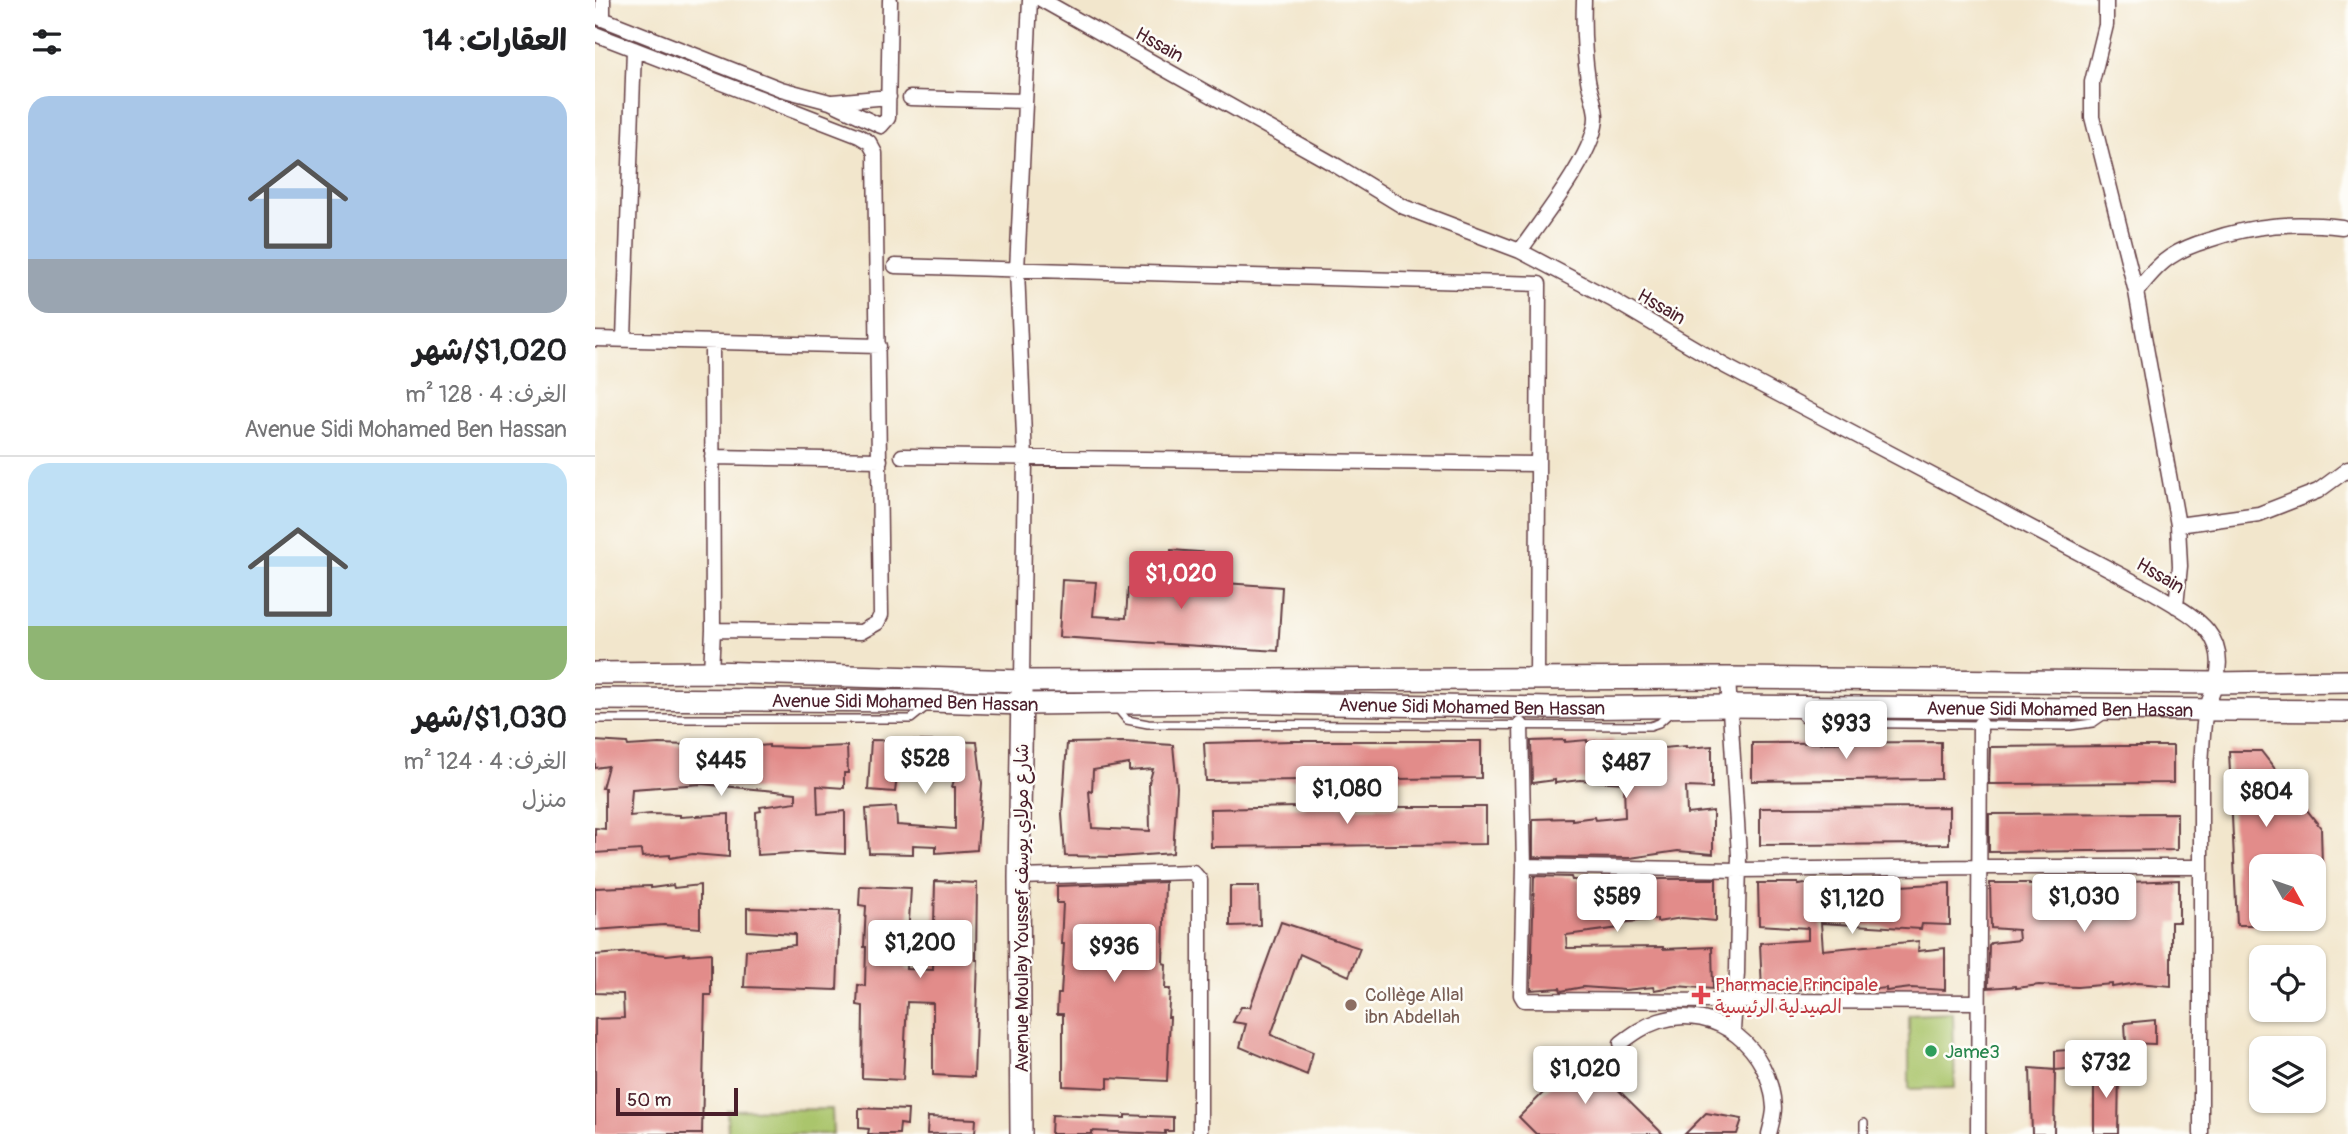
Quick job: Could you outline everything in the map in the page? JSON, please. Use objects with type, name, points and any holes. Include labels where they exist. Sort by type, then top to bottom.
[{"type":"street","points":[[603,0],[599,18],[782,89],[830,102],[881,126],[888,118],[890,0]]},
{"type":"street","points":[[1022,681],[1025,460],[1017,270],[1031,0]]},
{"type":"street","name":"Hssain","points":[[1042,0],[1337,166],[1404,207],[1520,251],[1611,299],[1725,366],[2125,577],[2176,606],[2212,633],[2220,653],[2216,682],[2206,710],[2201,762],[2200,1134]]},
{"type":"street","points":[[1520,251],[1561,192],[1595,130],[1596,116],[1588,82],[1584,40],[1584,0]]},
{"type":"street","points":[[2106,0],[2106,25],[2092,82],[2092,117],[2136,292],[2178,525],[2180,566],[2176,606]]},
{"type":"street","points":[[595,34],[859,136],[869,142],[875,158],[881,615],[877,623],[860,632],[713,630]]},
{"type":"street","points":[[624,339],[634,49]]},
{"type":"street","points":[[830,102],[889,97]]},
{"type":"street","points":[[910,99],[1024,101]]},
{"type":"street","points":[[2136,292],[2168,258],[2182,249],[2228,233],[2253,227],[2293,223],[2342,226]]},
{"type":"street","points":[[895,266],[1539,284],[1537,679]]},
{"type":"street","points":[[595,338],[879,346]]},
{"type":"street","points":[[711,672],[712,343]]},
{"type":"street","points":[[902,456],[1025,460],[1538,464]]},
{"type":"street","points":[[712,457],[880,460]]},
{"type":"street","points":[[2178,525],[2259,514],[2318,491],[2348,469]]},
{"type":"street","name":"Avenue Sidi Mohamed Ben Hassan","points":[[595,673],[711,672],[1022,681],[1728,678],[2348,681]]},
{"type":"street","points":[[1728,678],[1738,870],[1733,1030]]},
{"type":"street","name":"Avenue Moulay Youssef شارع مولاي يوسف","points":[[1021,1134],[1022,681]]},
{"type":"street","name":"Avenue Sidi Mohamed Ben Hassan","points":[[595,699],[2348,711]]},
{"type":"street","points":[[1978,1134],[1980,724]]},
{"type":"street","points":[[1521,726],[1524,866],[1521,995],[1524,1000],[1978,1002]]},
{"type":"street","points":[[1524,866],[1738,870],[2201,867]]},
{"type":"street","points":[[1020,877],[1192,872],[1200,880],[1200,1134]]},
{"type":"street","points":[[1621,1042],[1649,1025],[1681,1018],[1703,1020],[1733,1030],[1755,1053],[1768,1077],[1774,1109],[1769,1134]]},
{"type":"lane","points":[[595,719],[911,719],[931,701]]},
{"type":"lane","points":[[1114,703],[1127,720],[1148,724],[1650,726],[1665,718],[1676,707]]},
{"type":"lane","points":[[1793,706],[1805,720],[1825,723],[2070,726],[2093,723],[2111,709]]},
{"type":"lane","points":[[1864,1123],[1864,1134]]},
{"type":"green space","name":"Jame3","points":[[1953,1013],[1955,1088],[1909,1089],[1909,1015]]},
{"type":"green space","points":[[832,1109],[833,1134],[728,1134],[727,1110]]},
{"type":"building","points":[[1171,550],[1212,553],[1210,582],[1282,587],[1278,651],[1059,637],[1062,580],[1096,582],[1093,616],[1126,618],[1128,588],[1168,590]]},
{"type":"building","points":[[871,740],[977,742],[982,783],[977,850],[936,853],[936,846],[913,845],[913,854],[869,853],[866,809],[896,807],[897,825],[955,829],[955,787],[952,787],[958,766],[934,768],[934,761],[898,768],[895,792],[868,790]]},
{"type":"building","points":[[1613,740],[1614,747],[1712,746],[1712,788],[1686,787],[1687,814],[1713,811],[1713,854],[1678,851],[1630,858],[1533,857],[1533,819],[1572,820],[1594,817],[1595,820],[1625,817],[1624,783],[1580,780],[1555,783],[1555,780],[1532,783],[1531,741]]},
{"type":"building","points":[[595,741],[627,743],[628,746],[847,746],[848,773],[844,773],[844,788],[817,786],[818,814],[845,811],[845,854],[809,852],[757,855],[756,812],[761,811],[760,807],[796,802],[796,793],[701,784],[632,789],[630,816],[729,814],[729,857],[693,854],[670,858],[670,855],[642,857],[641,850],[595,853],[595,828],[605,829],[605,788],[602,788],[608,766],[595,768]]},
{"type":"building","points":[[1481,741],[1481,778],[1206,781],[1204,743]]},
{"type":"building","points":[[1941,742],[1941,779],[1752,781],[1752,743]]},
{"type":"building","points":[[1067,743],[1173,745],[1177,787],[1173,853],[1117,857],[1065,856],[1062,814]],"holes":[[[1129,764],[1129,771],[1153,769],[1149,783],[1150,831],[1092,828],[1089,791],[1092,792],[1093,770]]]},
{"type":"building","points":[[2173,746],[2173,783],[1989,784],[1990,747]]},
{"type":"building","points":[[2229,751],[2261,751],[2321,828],[2322,854],[2249,854],[2249,925],[2237,925]]},
{"type":"building","points":[[1486,807],[1486,844],[1211,847],[1210,809]]},
{"type":"building","points":[[1949,807],[1949,844],[1760,845],[1760,808]]},
{"type":"building","points":[[2177,813],[2177,850],[1989,852],[1989,814]]},
{"type":"building","points":[[1534,876],[1592,880],[1592,885],[1661,879],[1716,879],[1716,921],[1682,918],[1657,922],[1657,919],[1619,923],[1619,928],[1566,935],[1567,948],[1712,947],[1713,989],[1677,986],[1654,990],[1653,987],[1625,990],[1583,987],[1561,991],[1560,988],[1531,990]]},
{"type":"building","points":[[2179,880],[2179,922],[2171,922],[2171,986],[2137,983],[2112,987],[2112,984],[1988,988],[1989,945],[2019,940],[2018,930],[1991,928],[1990,883],[2029,885]]},
{"type":"building","points":[[935,881],[977,883],[978,960],[974,1077],[933,1075],[933,1003],[907,1002],[903,1080],[862,1078],[863,1006],[857,1005],[858,985],[865,986],[866,906],[859,905],[860,886],[911,888],[906,969],[933,970]]},
{"type":"building","points":[[1165,882],[1163,963],[1166,964],[1165,989],[1170,989],[1167,1081],[1108,1078],[1108,1088],[1063,1086],[1063,1014],[1057,1014],[1064,944],[1061,944],[1063,903],[1057,903],[1057,886]]},
{"type":"building","points":[[1820,882],[1901,886],[1950,883],[1950,925],[1922,924],[1921,929],[1821,923],[1823,950],[1919,941],[1918,951],[1945,948],[1945,990],[1911,988],[1886,991],[1886,988],[1858,991],[1816,987],[1762,991],[1760,943],[1808,940],[1808,928],[1759,925],[1758,883],[1798,885]]},
{"type":"building","points":[[673,885],[674,888],[700,885],[700,928],[664,925],[595,930],[595,888],[651,888]]},
{"type":"building","points":[[1230,886],[1259,886],[1260,925],[1230,926]]},
{"type":"building","points":[[747,908],[840,911],[837,990],[744,987],[746,950],[795,945],[795,934],[747,931]]},
{"type":"building","points":[[1281,922],[1360,948],[1349,976],[1300,954],[1271,1035],[1313,1052],[1307,1075],[1240,1047],[1246,1024],[1233,1022],[1241,1007],[1250,1007]]},
{"type":"building","points":[[633,952],[667,955],[711,953],[711,995],[705,995],[702,1134],[595,1134],[595,1019],[624,1018],[623,994],[595,993],[595,955]]},
{"type":"building","points":[[2155,1020],[2155,1044],[2126,1043],[2125,1023]]},
{"type":"building","points":[[2094,1048],[2094,1067],[2055,1070],[2055,1051]]},
{"type":"building","points":[[1582,1054],[1663,1134],[1536,1134],[1519,1117]]},
{"type":"building","points":[[2119,1066],[2118,1134],[2094,1134],[2094,1067]]},
{"type":"building","points":[[2030,1068],[2055,1070],[2054,1134],[2032,1134]]},
{"type":"building","points":[[859,1108],[908,1110],[907,1125],[900,1124],[899,1134],[868,1134],[869,1129],[859,1128]]},
{"type":"building","points":[[1706,1113],[1742,1119],[1737,1134],[1685,1134]]},
{"type":"building","points":[[1052,1115],[1173,1117],[1173,1131],[1165,1131],[1165,1134],[1092,1131],[1092,1134],[1051,1134]]},
{"type":"building","points":[[928,1117],[976,1119],[975,1133],[927,1134]]},
{"type":"place","name":"Pharmacie Principale الصيدلية الرئيسية","points":[[1701,995]]},
{"type":"place","name":"Collège Allal ibn Abdellah","points":[[1351,1005]]},
{"type":"place","name":"Jame3","points":[[1931,1051]]}]
